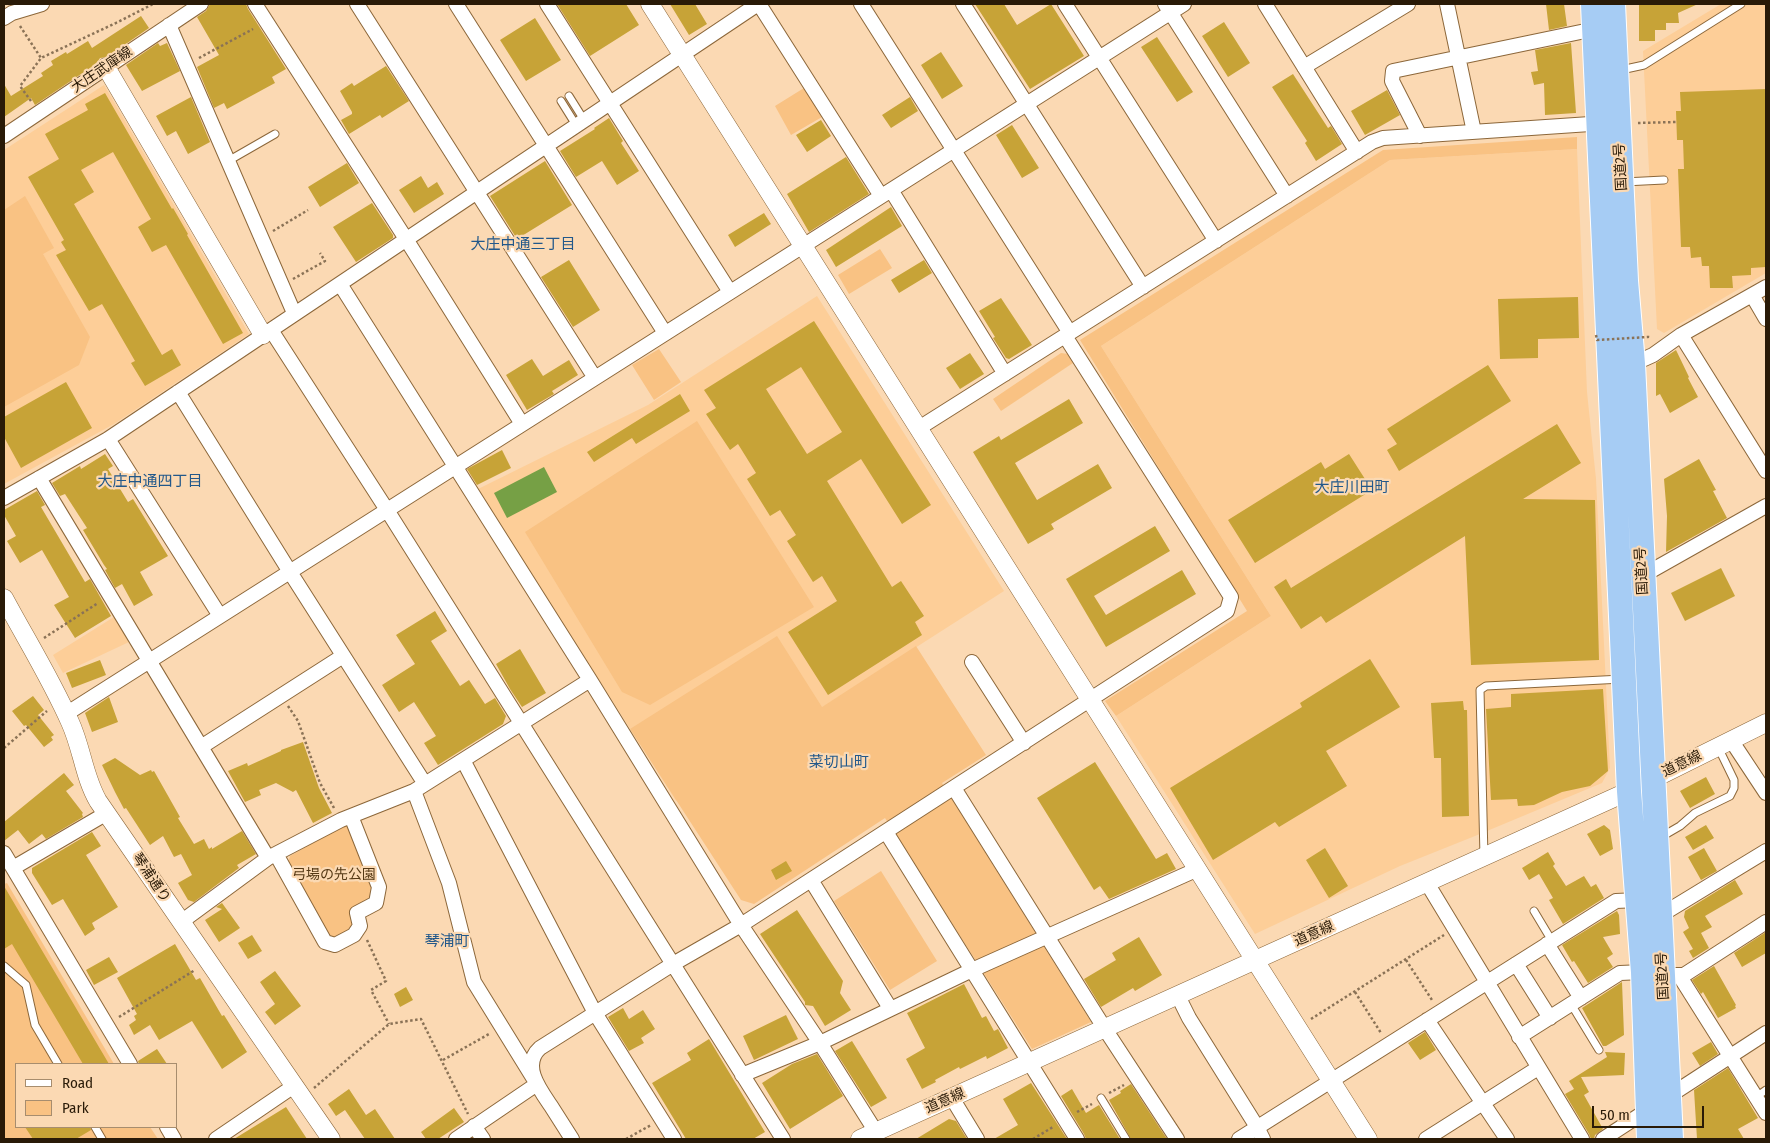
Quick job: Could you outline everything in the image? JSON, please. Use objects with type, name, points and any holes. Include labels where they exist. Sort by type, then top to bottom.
[{"type":"highway","name":"国道2号","points":[[1593,4],[1595,29],[1618,123],[1633,364],[1671,1139]]},
{"type":"highway","name":"国道2号","points":[[1613,4],[1618,123],[1624,679],[1629,791],[1638,900],[1662,974],[1648,1110],[1650,1139]]},
{"type":"street","points":[[8,12],[42,4]]},
{"type":"street","name":"大庄武庫線","points":[[4,136],[201,4]]},
{"type":"street","points":[[255,4],[522,424]]},
{"type":"street","points":[[357,4],[595,378]]},
{"type":"street","points":[[456,4],[665,333]]},
{"type":"street","points":[[548,4],[730,292]]},
{"type":"street","points":[[650,4],[1368,1139]]},
{"type":"street","points":[[4,498],[108,439],[758,4],[886,193],[1005,374]]},
{"type":"street","points":[[537,1084],[532,1071],[535,1052],[886,832],[1227,611],[1231,597],[954,150],[861,4]]},
{"type":"street","points":[[963,4],[1143,287]]},
{"type":"street","points":[[1065,4],[1216,241]]},
{"type":"street","points":[[58,711],[149,661],[1099,58],[1168,8],[1184,4]]},
{"type":"street","points":[[1265,4],[1357,152]]},
{"type":"street","points":[[1304,67],[1408,4]]},
{"type":"street","points":[[1448,4],[1474,132]]},
{"type":"street","points":[[1168,8],[1287,196]]},
{"type":"street","points":[[169,25],[294,313]]},
{"type":"street","points":[[1420,136],[1392,81],[1393,72],[1595,29]]},
{"type":"street","points":[[106,67],[267,333],[387,510],[783,1139]]},
{"type":"street","points":[[919,428],[1372,142],[1383,138],[1618,123]]},
{"type":"street","points":[[340,284],[590,680],[740,925],[820,1043],[876,1132]]},
{"type":"street","points":[[1633,364],[1652,355],[1766,287]]},
{"type":"street","points":[[1752,295],[1766,319]]},
{"type":"street","points":[[1681,336],[1766,470]]},
{"type":"street","points":[[178,392],[343,656],[419,787],[449,883],[474,982],[572,1139]]},
{"type":"street","points":[[108,439],[220,616]]},
{"type":"street","points":[[39,478],[201,747],[325,942],[335,945],[354,935],[360,926],[357,913],[376,903],[378,887],[346,818]]},
{"type":"street","points":[[1642,576],[1766,506]]},
{"type":"street","name":"琴浦通り","points":[[4,598],[58,711],[79,744],[96,796],[331,1139]]},
{"type":"street","points":[[201,747],[343,656]]},
{"type":"street","points":[[972,662],[1024,743]]},
{"type":"street","points":[[181,922],[272,856],[346,818],[419,787],[590,680]]},
{"type":"street","name":"道意線","points":[[860,1139],[1629,791],[1766,723]]},
{"type":"street","points":[[1725,743],[1766,794]]},
{"type":"street","points":[[463,760],[595,1013],[674,1139]]},
{"type":"street","points":[[954,788],[1176,1139]]},
{"type":"street","points":[[13,868],[107,813]]},
{"type":"street","points":[[886,832],[1077,1139]]},
{"type":"street","points":[[1660,915],[1766,851]]},
{"type":"street","points":[[4,853],[129,1063]]},
{"type":"street","points":[[742,1075],[820,1043],[972,970],[1198,869]]},
{"type":"street","points":[[810,880],[890,1008]]},
{"type":"street","points":[[1426,883],[1582,1139]]},
{"type":"street","points":[[1239,1139],[1260,1133],[1331,1081],[1616,901],[1638,900]]},
{"type":"street","points":[[1519,1037],[1620,973],[1684,974],[1766,922]]},
{"type":"street","points":[[1550,943],[1576,1001]]},
{"type":"street","points":[[1516,964],[1550,1018]]},
{"type":"street","points":[[1662,974],[1761,1094],[1766,1113]]},
{"type":"street","points":[[1178,996],[1189,1018],[1260,1133]]},
{"type":"street","points":[[1427,1020],[1508,1139]]},
{"type":"street","points":[[1603,1139],[1766,1033]]},
{"type":"street","points":[[1426,1139],[1538,1068]]},
{"type":"street","points":[[456,1139],[537,1084]]},
{"type":"street","points":[[216,1139],[294,1086]]},
{"type":"street","points":[[952,1098],[977,1139]]},
{"type":"street","points":[[474,1126],[483,1139]]},
{"type":"street","points":[[168,1128],[174,1139]]},
{"type":"lane","points":[[1616,71],[1644,65],[1740,4]]},
{"type":"lane","points":[[569,96],[580,123]]},
{"type":"lane","points":[[561,101],[580,123]]},
{"type":"lane","points":[[228,161],[275,134]]},
{"type":"lane","points":[[1622,182],[1664,180]]},
{"type":"lane","points":[[1484,857],[1480,690],[1486,686],[1624,679]]},
{"type":"lane","points":[[1656,840],[1680,826],[1695,813],[1730,796],[1734,788],[1734,780],[1725,743]]},
{"type":"lane","points":[[1534,911],[1550,943]]},
{"type":"lane","points":[[4,966],[26,985],[35,1025],[57,1063]]},
{"type":"lane","points":[[1576,1001],[1599,1050]]},
{"type":"lane","points":[[1101,1098],[1126,1139]]},
{"type":"lane","points":[[96,1128],[102,1139]]},
{"type":"path","points":[[38,113],[20,86],[41,58],[152,4]]},
{"type":"path","points":[[8,12],[41,58]]},
{"type":"path","points":[[187,65],[267,22]]},
{"type":"path","points":[[1618,123],[1676,122]]},
{"type":"path","points":[[261,238],[308,210]]},
{"type":"path","points":[[282,286],[325,261],[320,253]]},
{"type":"path","points":[[1596,335],[1597,340],[1648,337],[1648,335]]},
{"type":"path","points":[[40,640],[110,596]]},
{"type":"path","points":[[282,695],[298,721],[320,783],[346,818]]},
{"type":"path","points":[[4,748],[58,711]]},
{"type":"path","points":[[360,926],[386,981],[371,990],[389,1024]]},
{"type":"path","points":[[1306,1023],[1454,929]]},
{"type":"path","points":[[1406,960],[1440,1012]]},
{"type":"path","points":[[106,1025],[199,968]]},
{"type":"path","points":[[1355,992],[1389,1044]]},
{"type":"path","points":[[312,1089],[389,1024],[421,1019],[443,1060],[474,1126]]},
{"type":"path","points":[[443,1060],[502,1027]]},
{"type":"path","points":[[1033,1139],[1136,1078]]},
{"type":"path","points":[[626,1139],[662,1119]]},
{"type":"shaded area","points":[[1721,4],[1766,4],[1766,273],[1664,333],[1657,329],[1643,51]]},
{"type":"shaded area","points":[[104,85],[249,334],[114,424],[4,484],[4,150]]},
{"type":"shaded area","points":[[1577,149],[1587,392],[1596,479],[1610,768],[1602,783],[1400,866],[1255,934],[1116,716],[1271,616],[1101,346],[1390,160]]},
{"type":"shaded area","points":[[817,296],[1004,591],[676,801],[478,489],[648,405]]},
{"type":"shaded area","points":[[544,467],[557,492],[507,518],[494,493]]},
{"type":"shaded area","points":[[114,617],[129,642],[63,673],[53,655]]},
{"type":"green space","points":[[804,88],[822,117],[791,135],[775,106]]},
{"type":"green space","points":[[1577,137],[1577,149],[1390,160],[1101,346],[1271,616],[1116,716],[1105,701],[1247,611],[1080,340],[1383,150]]},
{"type":"green space","points":[[25,196],[54,248],[43,254],[90,337],[79,365],[4,407],[4,210]]},
{"type":"green space","points":[[880,249],[892,268],[849,294],[838,275]]},
{"type":"green space","points":[[659,349],[681,382],[654,400],[632,365]]},
{"type":"green space","points":[[1061,353],[1068,354],[1073,363],[1001,411],[993,399]]},
{"type":"green space","points":[[697,421],[814,607],[650,705],[622,692],[525,532]]},
{"type":"green space","points":[[777,636],[822,707],[916,646],[986,755],[942,783],[1091,1022],[1032,1049],[885,818],[754,904],[741,900],[630,729]]},
{"type":"green space","name":"弓場の先公園","points":[[347,824],[376,887],[353,931],[338,939],[329,936],[287,865],[290,856]]},
{"type":"green space","points":[[881,871],[937,961],[890,990],[834,901]]},
{"type":"green space","points":[[7,883],[113,1063],[15,1063],[15,1128],[151,1128],[158,1139],[4,1139],[4,884]]},
{"type":"building","points":[[210,4],[246,4],[286,69],[272,77],[275,83],[227,109],[224,103],[214,108],[197,67],[219,55],[197,17],[206,11]]},
{"type":"building","points":[[557,4],[626,4],[639,25],[590,56]]},
{"type":"building","points":[[670,4],[695,4],[707,24],[689,35]]},
{"type":"building","points":[[975,4],[1004,4],[1017,25],[1051,4],[1084,56],[1030,89]]},
{"type":"building","points":[[1546,4],[1564,4],[1567,26],[1549,30]]},
{"type":"building","points":[[1639,4],[1698,4],[1678,13],[1679,23],[1666,23],[1666,30],[1655,30],[1655,41],[1639,41]]},
{"type":"building","points":[[141,16],[149,28],[107,57],[100,58],[96,64],[35,105],[31,98],[4,117],[4,84],[11,96],[43,76],[41,73],[53,65],[51,61],[88,41],[92,48]]},
{"type":"building","points":[[535,18],[561,60],[526,81],[500,40]]},
{"type":"building","points":[[1224,22],[1250,63],[1228,77],[1202,36]]},
{"type":"building","points":[[1157,37],[1193,92],[1177,102],[1141,47]]},
{"type":"building","points":[[158,43],[160,46],[167,43],[180,71],[142,91],[126,65]]},
{"type":"building","points":[[1571,43],[1576,113],[1545,115],[1544,83],[1534,85],[1531,72],[1538,71],[1535,50]]},
{"type":"building","points":[[941,52],[963,86],[942,99],[921,65]]},
{"type":"building","points":[[386,66],[409,101],[382,118],[380,115],[349,134],[341,120],[352,114],[352,112],[340,91],[352,83],[354,86]]},
{"type":"building","points":[[1293,74],[1328,128],[1331,126],[1342,144],[1316,161],[1305,143],[1307,141],[1272,87]]},
{"type":"building","points":[[1766,89],[1766,267],[1751,268],[1751,275],[1732,276],[1733,288],[1710,288],[1709,266],[1702,266],[1701,257],[1691,258],[1690,247],[1681,247],[1678,169],[1684,169],[1683,140],[1677,140],[1676,111],[1681,111],[1680,92]]},
{"type":"building","points":[[1387,90],[1400,115],[1365,135],[1351,111]]},
{"type":"building","points":[[105,93],[188,234],[243,333],[223,344],[166,245],[152,252],[138,227],[151,219],[113,152],[81,170],[94,192],[74,204],[162,355],[172,349],[181,365],[145,386],[131,363],[135,361],[102,304],[89,311],[56,255],[66,250],[61,242],[64,240],[28,177],[59,159],[45,134],[88,110],[85,104]]},
{"type":"building","points":[[191,97],[210,142],[188,154],[176,131],[167,136],[156,116]]},
{"type":"building","points":[[910,97],[918,111],[891,128],[882,115]]},
{"type":"building","points":[[609,118],[623,141],[621,143],[639,171],[617,185],[602,161],[576,177],[560,151]]},
{"type":"building","points":[[821,120],[831,136],[807,152],[796,135]]},
{"type":"building","points":[[1012,125],[1039,168],[1022,178],[996,135]]},
{"type":"building","points":[[846,157],[869,194],[809,232],[787,194]]},
{"type":"building","points":[[545,161],[572,205],[517,239],[490,196]]},
{"type":"building","points":[[347,163],[359,183],[320,207],[308,187]]},
{"type":"building","points":[[421,176],[428,188],[437,182],[444,194],[414,213],[399,190]]},
{"type":"building","points":[[372,203],[393,235],[393,238],[356,262],[333,227]]},
{"type":"building","points":[[891,207],[902,226],[836,267],[826,250]]},
{"type":"building","points":[[764,213],[771,224],[735,247],[728,235]]},
{"type":"building","points":[[569,260],[600,310],[573,327],[541,277]]},
{"type":"building","points":[[924,260],[932,273],[899,293],[891,280]]},
{"type":"building","points":[[1578,297],[1579,338],[1538,339],[1538,358],[1500,359],[1498,299]]},
{"type":"building","points":[[1001,298],[1032,345],[1009,359],[1006,358],[993,338],[995,337],[979,311]]},
{"type":"building","points":[[814,321],[931,505],[902,524],[861,459],[827,481],[892,587],[901,581],[924,616],[915,622],[922,635],[828,695],[788,632],[837,601],[822,576],[813,582],[787,541],[796,535],[780,510],[770,516],[747,479],[756,473],[738,444],[730,450],[706,414],[716,408],[704,390]],"holes":[[[801,367],[842,432],[807,454],[766,389]]]},
{"type":"building","points":[[1676,350],[1698,397],[1670,413],[1660,394],[1656,396],[1656,363]]},
{"type":"building","points":[[970,353],[984,374],[960,389],[946,368]]},
{"type":"building","points":[[532,359],[543,376],[569,360],[578,375],[552,391],[554,394],[527,410],[506,375]]},
{"type":"building","points":[[1488,365],[1511,401],[1399,471],[1387,450],[1397,444],[1387,429]]},
{"type":"building","points":[[66,382],[92,428],[21,468],[4,437],[4,417]]},
{"type":"building","points":[[680,394],[690,411],[636,444],[632,438],[594,462],[587,452]]},
{"type":"building","points":[[1069,399],[1083,423],[1015,463],[1037,500],[1098,464],[1112,488],[1051,524],[1054,529],[1028,544],[973,452],[999,436],[1001,440]]},
{"type":"building","points":[[1557,424],[1581,463],[1523,499],[1595,500],[1599,660],[1471,665],[1465,536],[1326,623],[1321,616],[1301,629],[1274,587],[1286,579],[1291,588]]},
{"type":"building","points":[[502,450],[511,468],[477,485],[467,469]]},
{"type":"building","points":[[105,454],[113,466],[108,469],[128,502],[133,499],[168,556],[140,572],[153,595],[134,606],[122,584],[115,588],[105,570],[107,569],[83,530],[87,528],[65,494],[60,496],[52,483],[80,466],[81,469]]},
{"type":"building","points":[[1349,454],[1372,490],[1255,563],[1228,520],[1321,462],[1325,469]]},
{"type":"building","points":[[1699,459],[1716,490],[1713,491],[1727,518],[1666,552],[1667,516],[1664,479]]},
{"type":"building","points":[[37,491],[45,505],[41,507],[85,582],[90,579],[111,616],[75,638],[54,605],[69,597],[42,550],[20,563],[7,541],[16,536],[4,515],[4,510]]},
{"type":"building","points":[[1155,526],[1170,551],[1094,596],[1106,615],[1182,570],[1196,594],[1106,647],[1066,579]]},
{"type":"building","points":[[1721,568],[1735,596],[1685,621],[1671,593]]},
{"type":"building","points":[[435,611],[447,631],[431,641],[460,686],[469,680],[485,704],[495,698],[506,716],[503,724],[438,765],[424,743],[436,736],[414,702],[399,712],[382,685],[415,664],[396,635]]},
{"type":"building","points":[[520,649],[546,693],[522,707],[496,664]]},
{"type":"building","points":[[1370,659],[1400,707],[1326,751],[1347,786],[1279,827],[1275,822],[1213,860],[1170,788],[1302,707],[1300,703]]},
{"type":"building","points":[[100,660],[106,675],[72,688],[66,673]]},
{"type":"building","points":[[1603,689],[1608,771],[1590,786],[1562,792],[1534,805],[1518,806],[1517,799],[1491,800],[1486,709],[1511,707],[1511,694]]},
{"type":"building","points":[[33,696],[44,710],[38,715],[54,735],[51,737],[53,740],[44,747],[12,711]]},
{"type":"building","points":[[109,697],[118,722],[92,732],[85,713]]},
{"type":"building","points":[[1463,701],[1464,710],[1467,710],[1469,816],[1442,817],[1441,758],[1434,758],[1431,703]]},
{"type":"building","points":[[303,742],[319,788],[332,813],[313,823],[296,790],[293,792],[276,783],[259,790],[261,795],[245,802],[228,771],[247,763],[248,766]]},
{"type":"building","points":[[115,758],[140,775],[151,770],[152,772],[154,771],[180,817],[178,818],[194,844],[204,839],[209,849],[212,847],[212,849],[242,831],[256,854],[237,865],[239,868],[194,902],[188,900],[178,883],[192,875],[181,854],[174,857],[163,836],[150,845],[126,808],[124,809],[115,792],[102,765]]},
{"type":"building","points":[[1095,762],[1156,859],[1167,853],[1176,869],[1109,899],[1100,886],[1094,890],[1037,798]]},
{"type":"building","points":[[64,773],[74,785],[66,791],[83,813],[83,817],[46,839],[42,834],[29,844],[18,830],[4,841],[4,822]]},
{"type":"building","points":[[1706,777],[1715,794],[1690,808],[1680,791]]},
{"type":"building","points":[[1604,825],[1610,830],[1613,849],[1600,856],[1587,834]]},
{"type":"building","points":[[1706,825],[1714,838],[1693,850],[1685,837]]},
{"type":"building","points":[[92,832],[101,846],[86,855],[118,907],[92,923],[95,929],[85,936],[63,899],[52,905],[32,873],[32,868]]},
{"type":"building","points":[[1325,848],[1348,886],[1329,898],[1306,860]]},
{"type":"building","points":[[1704,848],[1717,871],[1701,880],[1688,857]]},
{"type":"building","points":[[1548,852],[1555,864],[1553,866],[1566,886],[1584,876],[1591,887],[1596,884],[1604,898],[1563,924],[1549,900],[1553,898],[1539,874],[1529,880],[1522,868]]},
{"type":"building","points":[[786,861],[792,871],[776,880],[771,870]]},
{"type":"building","points":[[1735,880],[1743,894],[1705,916],[1712,927],[1701,933],[1709,948],[1693,958],[1689,951],[1693,949],[1683,932],[1689,928],[1684,917],[1685,911]]},
{"type":"building","points":[[4,886],[108,1063],[82,1063],[12,944],[4,949]]},
{"type":"building","points":[[222,903],[240,928],[219,942],[205,920],[222,909],[216,907]]},
{"type":"building","points":[[797,910],[843,981],[840,993],[851,1010],[825,1026],[813,1006],[805,1005],[805,1002],[760,934]]},
{"type":"building","points":[[1617,911],[1620,934],[1603,937],[1613,954],[1607,958],[1613,967],[1588,983],[1562,945]]},
{"type":"building","points":[[1766,932],[1766,953],[1742,967],[1734,953]]},
{"type":"building","points":[[252,935],[262,951],[248,959],[238,943]]},
{"type":"building","points":[[1139,937],[1162,975],[1135,991],[1133,988],[1101,1007],[1084,979],[1116,960],[1112,953]]},
{"type":"building","points":[[175,944],[196,980],[200,978],[222,1016],[224,1015],[247,1052],[222,1069],[192,1021],[159,1040],[150,1025],[134,1035],[129,1025],[136,1020],[134,1016],[137,1014],[117,978]]},
{"type":"building","points":[[109,957],[118,972],[94,985],[86,970]]},
{"type":"building","points":[[1714,966],[1736,1005],[1736,1008],[1718,1018],[1703,992],[1701,994],[1692,980]]},
{"type":"building","points":[[275,971],[301,1006],[275,1025],[265,1012],[275,1004],[260,982]]},
{"type":"building","points":[[1622,982],[1624,1035],[1603,1046],[1582,1008]]},
{"type":"building","points":[[964,984],[982,1018],[986,1016],[994,1031],[998,1029],[1008,1048],[987,1059],[986,1056],[960,1069],[959,1067],[922,1089],[906,1059],[925,1048],[907,1013]]},
{"type":"building","points":[[406,987],[413,1000],[400,1007],[394,994]]},
{"type":"building","points":[[623,1008],[629,1019],[643,1010],[655,1029],[641,1038],[644,1043],[629,1051],[608,1017]]},
{"type":"building","points":[[786,1015],[798,1039],[754,1060],[743,1036]]},
{"type":"building","points":[[1425,1032],[1436,1050],[1420,1060],[1408,1043]]},
{"type":"building","points":[[709,1039],[765,1132],[753,1139],[686,1139],[652,1083],[691,1060],[687,1053]]},
{"type":"building","points":[[852,1041],[887,1098],[871,1107],[835,1051]]},
{"type":"building","points":[[1711,1042],[1718,1054],[1700,1066],[1692,1053]]},
{"type":"building","points":[[157,1049],[166,1063],[139,1063],[138,1061]]},
{"type":"building","points":[[1605,1052],[1625,1053],[1624,1075],[1581,1077],[1589,1092],[1584,1095],[1603,1129],[1595,1135],[1594,1139],[1591,1139],[1565,1094],[1574,1089],[1569,1081],[1607,1057]]},
{"type":"building","points":[[817,1054],[843,1096],[790,1129],[762,1083],[792,1064]]},
{"type":"building","points":[[1728,1068],[1758,1118],[1738,1129],[1744,1139],[1697,1139],[1694,1090]]},
{"type":"building","points":[[1031,1083],[1067,1139],[994,1139],[1018,1125],[1003,1099]]},
{"type":"building","points":[[1131,1084],[1167,1139],[1131,1139],[1109,1100]]},
{"type":"building","points":[[349,1089],[366,1115],[375,1109],[395,1139],[365,1139],[345,1110],[336,1116],[328,1104]]},
{"type":"building","points":[[1072,1089],[1086,1113],[1099,1105],[1120,1139],[1086,1139],[1061,1096]]},
{"type":"building","points":[[286,1107],[307,1139],[234,1139]]},
{"type":"building","points":[[454,1108],[464,1122],[438,1139],[426,1139],[421,1132]]},
{"type":"building","points":[[949,1119],[956,1121],[967,1139],[916,1139]]},
{"type":"building","points":[[26,1128],[90,1128],[91,1130],[76,1139],[33,1139]]},
{"type":"district","name":"大庄中通三丁目","points":[[523,245]]},
{"type":"district","name":"大庄中通四丁目","points":[[150,482]]},
{"type":"district","name":"大庄川田町","points":[[1352,488]]},
{"type":"district","name":"菜切山町","points":[[839,763]]},
{"type":"district","name":"琴浦町","points":[[447,942]]}]
